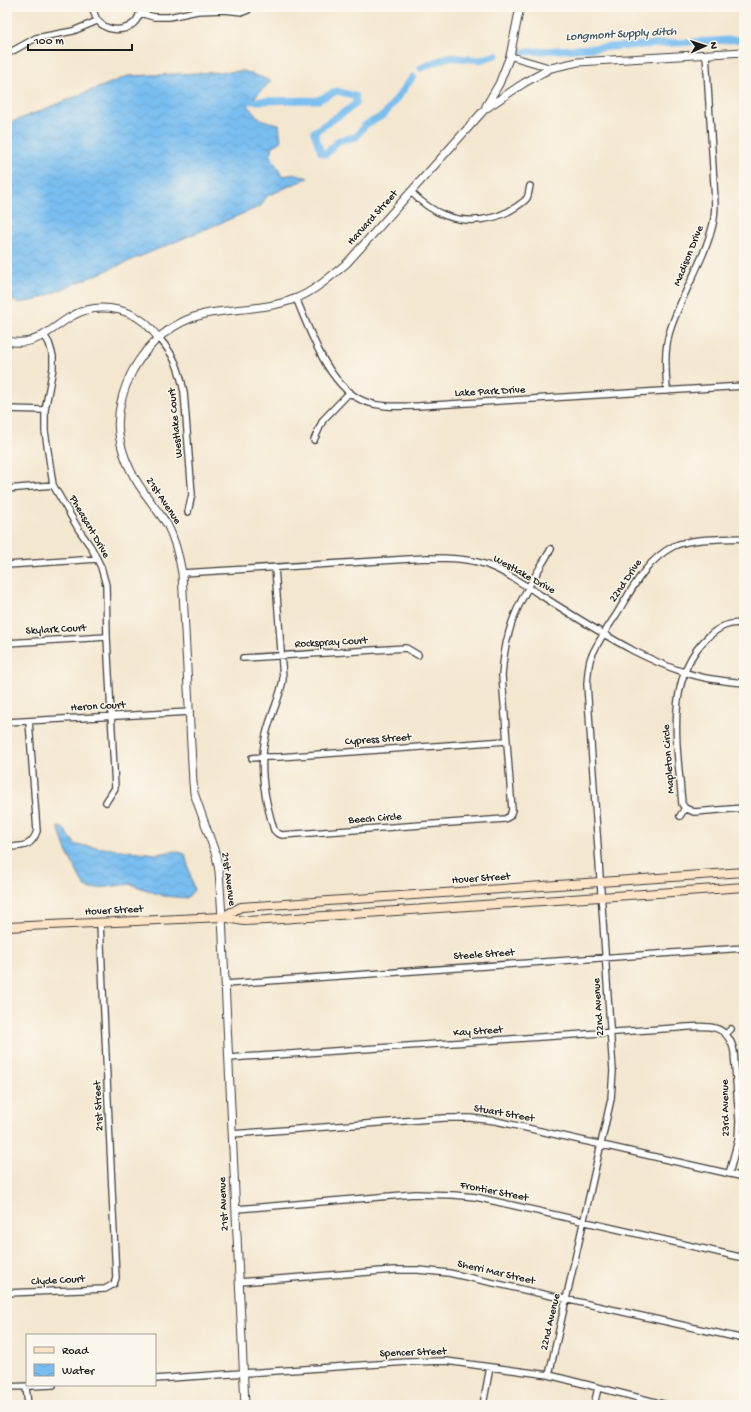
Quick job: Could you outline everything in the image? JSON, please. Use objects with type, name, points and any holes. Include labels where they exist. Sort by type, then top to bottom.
[{"type":"main road","name":"Hover Street","points":[[222,917],[241,907],[744,872]]},
{"type":"main road","name":"Hover Street","points":[[7,927],[222,917],[244,921],[744,887]]},
{"type":"street","points":[[93,7],[93,12],[97,21],[112,30],[122,30],[132,25],[140,10],[154,17],[169,17],[196,11],[224,8],[235,12],[243,12],[248,10],[250,7]]},
{"type":"street","points":[[485,109],[499,84],[510,56],[520,7]]},
{"type":"street","points":[[8,53],[36,38],[73,31],[97,21]]},
{"type":"street","name":"Harvard Street","points":[[159,338],[171,328],[186,320],[204,314],[271,306],[296,298],[328,279],[347,263],[485,109],[550,68],[578,62],[744,52]]},
{"type":"street","name":"Madison Drive","points":[[667,391],[666,354],[669,335],[674,318],[707,243],[713,222],[715,203],[706,54]]},
{"type":"street","points":[[510,56],[550,68]]},
{"type":"street","points":[[411,192],[433,210],[446,216],[478,220],[508,213],[519,206],[527,198],[530,186]]},
{"type":"street","name":"Lake Park Drive","points":[[296,298],[315,343],[328,367],[350,392],[365,402],[386,406],[418,406],[744,386]]},
{"type":"street","points":[[7,341],[24,342],[44,335],[74,315],[92,309],[107,308],[122,310],[132,314],[144,322],[159,338]]},
{"type":"street","name":"Pheasant Drive","points":[[44,335],[49,343],[53,356],[53,368],[45,410],[45,432],[53,485],[78,530],[91,546],[106,585],[107,637],[115,788],[106,802]]},
{"type":"street","name":"Westlake Court","points":[[159,338],[174,358],[181,376],[184,392],[192,494],[188,512]]},
{"type":"street","name":"21st Avenue","points":[[159,338],[138,362],[129,378],[124,391],[119,414],[119,433],[122,452],[129,470],[166,523],[174,539],[182,573],[194,793],[216,855],[222,917],[245,1405]]},
{"type":"street","points":[[314,440],[323,420],[350,392]]},
{"type":"street","points":[[7,409],[45,410]]},
{"type":"street","points":[[7,489],[53,485]]},
{"type":"street","name":"22nd Drive","points":[[604,634],[643,572],[653,560],[666,551],[676,545],[744,538]]},
{"type":"street","name":"Beech Circle","points":[[274,568],[283,679],[281,691],[266,735],[262,757],[263,782],[267,806],[274,830],[282,836],[506,819],[510,816],[512,810],[502,676],[504,654],[512,623],[528,587],[552,549]]},
{"type":"street","name":"Westlake Drive","points":[[182,573],[426,558],[466,560],[492,566],[604,634],[635,651],[685,673],[744,683]]},
{"type":"street","points":[[7,565],[97,559]]},
{"type":"street","name":"Mapleton Circle","points":[[685,808],[682,804],[676,724],[679,693],[685,673],[692,657],[702,643],[715,631],[729,624],[744,624]]},
{"type":"street","name":"22nd Avenue","points":[[549,1375],[611,1100],[613,1071],[587,684],[588,668],[591,657],[604,634]]},
{"type":"street","name":"Skylark Court","points":[[7,643],[107,637]]},
{"type":"street","name":"Rockspray Court","points":[[243,658],[406,648],[418,655]]},
{"type":"street","name":"Heron Court","points":[[7,722],[190,712]]},
{"type":"street","points":[[7,847],[24,846],[30,843],[37,831],[29,721]]},
{"type":"street","name":"Cypress Street","points":[[252,758],[506,740]]},
{"type":"street","points":[[680,816],[685,808],[694,812],[744,808]]},
{"type":"street","name":"21st Street","points":[[100,923],[116,1278],[114,1284],[110,1287]]},
{"type":"street","name":"Steele Street","points":[[225,984],[744,948]]},
{"type":"street","name":"Kay Street","points":[[229,1058],[707,1026],[715,1028],[726,1034]]},
{"type":"street","points":[[726,1034],[731,1029]]},
{"type":"street","name":"23rd Avenue","points":[[726,1034],[731,1042],[734,1052],[739,1121],[738,1140],[730,1174]]},
{"type":"street","name":"Stuart Street","points":[[232,1134],[438,1118],[470,1118],[496,1121],[744,1177]]},
{"type":"street","name":"Frontier Street","points":[[236,1209],[415,1194],[453,1194],[476,1197],[744,1258]]},
{"type":"street","name":"Sherri Mar Street","points":[[239,1282],[395,1270],[418,1270],[449,1273],[744,1339]]},
{"type":"street","name":"Clyde Court","points":[[7,1293],[110,1287]]},
{"type":"street","name":"Spencer Street","points":[[156,1379],[408,1362],[446,1361],[549,1375],[667,1405]]},
{"type":"street","points":[[483,1405],[490,1366]]},
{"type":"street","points":[[7,1387],[26,1386],[28,1405]]},
{"type":"street","points":[[594,1405],[598,1388]]},
{"type":"water","points":[[244,71],[271,81],[248,104],[253,113],[260,118],[279,124],[281,142],[273,146],[271,156],[282,176],[297,174],[308,178],[267,196],[261,206],[36,300],[19,303],[7,297],[7,124],[128,76]]},
{"type":"water","points":[[58,827],[63,828],[76,845],[156,854],[176,851],[185,854],[194,890],[187,898],[163,896],[131,884],[91,889],[85,887],[67,853]]},
{"type":"waterway","name":"Longmont Supply ditch","points":[[524,52],[744,39]]},
{"type":"waterway","name":"Longmont Supply ditch","points":[[421,68],[448,57],[480,60],[496,55]]},
{"type":"waterway","name":"Longmont Supply ditch","points":[[251,101],[318,100],[337,91],[355,96],[356,104],[314,132],[321,152],[326,154],[339,140],[356,137],[365,125],[384,115],[413,77]]}]
